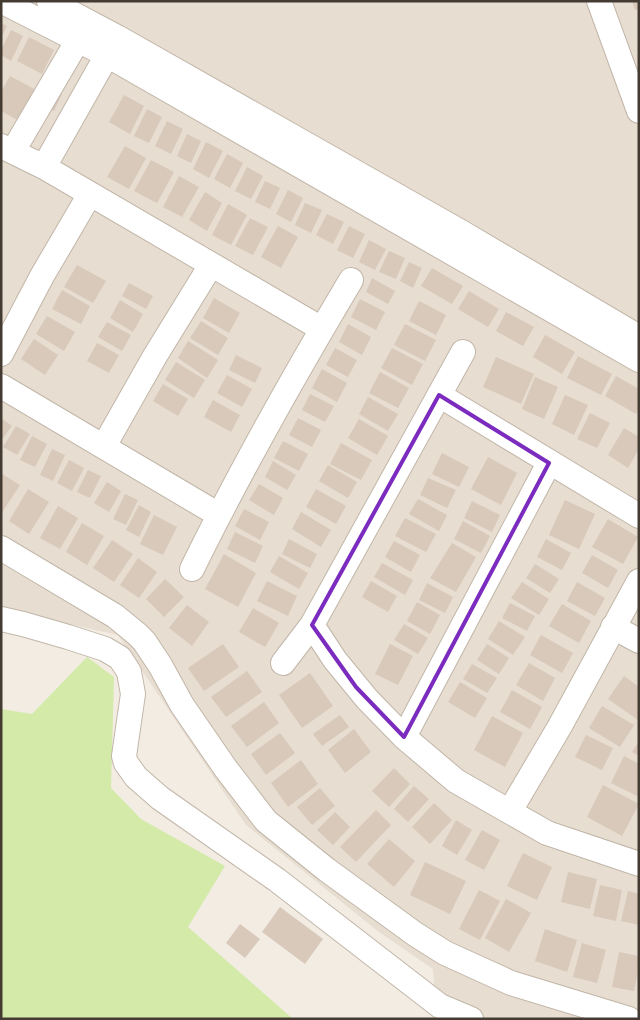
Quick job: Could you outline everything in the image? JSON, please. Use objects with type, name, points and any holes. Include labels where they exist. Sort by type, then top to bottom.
[{"type":"street","points":[[1,1],[83,31],[112,46],[456,243],[639,337]]},
{"type":"street","points":[[49,1],[83,31]]},
{"type":"street","points":[[598,1],[639,111]]},
{"type":"street","points":[[83,31],[7,149],[44,167],[322,329]]},
{"type":"street","points":[[44,167],[112,46]]},
{"type":"street","points":[[1,354],[42,276],[90,194]]},
{"type":"street","points":[[456,243],[639,360]]},
{"type":"street","points":[[104,446],[155,356],[211,265]]},
{"type":"street","points":[[192,570],[219,515],[351,280]]},
{"type":"street","points":[[283,663],[312,625],[463,352]]},
{"type":"street","points":[[1,386],[219,515]]},
{"type":"street","points":[[439,395],[639,516]]},
{"type":"street","points":[[404,737],[549,463]]},
{"type":"street","points":[[1,548],[108,612],[138,634],[160,665],[193,721],[253,805],[270,825],[327,870],[415,934],[445,953],[511,983],[629,1019]]},
{"type":"street","points":[[510,811],[560,726],[639,581]]},
{"type":"street","points":[[1,619],[68,637],[105,650],[120,658],[129,672],[133,694],[124,756],[126,763],[136,777],[160,798],[323,914],[440,1006],[471,1019]]},
{"type":"street","points":[[312,625],[356,686],[404,737],[456,782],[547,833],[639,864]]},
{"type":"street","points":[[613,627],[639,641]]},
{"type":"highlighted area","points":[[439,395],[549,463],[404,737],[356,687],[312,625]]},
{"type":"shaded area","points":[[1,1],[639,1],[639,1019],[436,1019],[433,969],[379,932],[246,825],[118,635],[1,609]]},
{"type":"green space","points":[[87,657],[114,677],[111,788],[141,819],[225,866],[188,927],[293,1019],[1,1019],[1,709],[32,714]]},
{"type":"building","points":[[632,1],[639,1],[639,9],[635,10]]},
{"type":"building","points":[[1,23],[7,26],[1,38]]},
{"type":"building","points":[[11,30],[23,36],[11,61],[1,55],[1,50]]},
{"type":"building","points":[[29,37],[54,50],[42,74],[17,61]]},
{"type":"building","points":[[10,76],[38,91],[21,122],[1,111],[1,92]]},
{"type":"building","points":[[52,89],[62,94],[54,111],[44,106]]},
{"type":"building","points":[[124,95],[144,106],[130,134],[109,122]]},
{"type":"building","points":[[147,109],[162,117],[149,143],[134,136]]},
{"type":"building","points":[[167,121],[183,129],[171,154],[155,146]]},
{"type":"building","points":[[187,134],[201,141],[191,163],[177,156]]},
{"type":"building","points":[[206,142],[223,151],[209,178],[193,169]]},
{"type":"building","points":[[125,146],[146,158],[129,189],[107,177]]},
{"type":"building","points":[[227,154],[243,163],[230,188],[214,179]]},
{"type":"building","points":[[151,160],[174,172],[157,203],[134,191]]},
{"type":"building","points":[[247,167],[263,176],[251,199],[235,191]]},
{"type":"building","points":[[179,176],[199,187],[182,217],[163,207]]},
{"type":"building","points":[[265,181],[280,188],[270,209],[255,202]]},
{"type":"building","points":[[288,190],[303,198],[291,222],[276,214]]},
{"type":"building","points":[[205,192],[222,203],[207,231],[189,220]]},
{"type":"building","points":[[305,203],[322,210],[311,233],[295,225]]},
{"type":"building","points":[[228,204],[247,215],[231,245],[212,235]]},
{"type":"building","points":[[327,214],[344,222],[333,244],[316,235]]},
{"type":"building","points":[[250,218],[268,227],[253,255],[235,246]]},
{"type":"building","points":[[278,226],[298,237],[281,268],[261,257]]},
{"type":"building","points":[[349,226],[365,234],[353,258],[337,250]]},
{"type":"building","points":[[369,240],[386,249],[375,270],[359,262]]},
{"type":"building","points":[[389,251],[405,258],[396,279],[379,272]]},
{"type":"building","points":[[409,262],[422,268],[413,288],[400,281]]},
{"type":"building","points":[[77,265],[106,281],[93,303],[64,287]]},
{"type":"building","points":[[432,268],[463,286],[452,304],[421,286]]},
{"type":"building","points":[[372,278],[395,291],[388,304],[366,292]]},
{"type":"building","points":[[129,283],[153,296],[146,309],[122,296]]},
{"type":"building","points":[[62,290],[90,306],[81,324],[52,309]]},
{"type":"building","points":[[469,291],[499,309],[488,327],[458,309]]},
{"type":"building","points":[[214,298],[240,313],[229,333],[203,318]]},
{"type":"building","points":[[360,299],[385,312],[376,330],[351,317]]},
{"type":"building","points":[[120,300],[143,314],[133,332],[110,318]]},
{"type":"building","points":[[419,301],[446,315],[436,335],[409,321]]},
{"type":"building","points":[[506,312],[534,327],[523,346],[496,331]]},
{"type":"building","points":[[47,316],[75,332],[64,351],[36,334]]},
{"type":"building","points":[[201,321],[228,338],[218,355],[190,338]]},
{"type":"building","points":[[107,322],[131,335],[122,351],[98,337]]},
{"type":"building","points":[[348,324],[371,337],[362,355],[339,342]]},
{"type":"building","points":[[405,324],[436,340],[425,361],[394,345]]},
{"type":"building","points":[[545,335],[575,352],[562,374],[533,357]]},
{"type":"building","points":[[34,339],[58,355],[45,375],[21,359]]},
{"type":"building","points":[[188,341],[218,360],[207,378],[178,358]]},
{"type":"building","points":[[97,343],[119,355],[109,373],[87,361]]},
{"type":"building","points":[[335,348],[357,360],[348,377],[326,365]]},
{"type":"building","points":[[392,348],[423,364],[412,385],[381,368]]},
{"type":"building","points":[[236,355],[262,368],[255,383],[229,370]]},
{"type":"building","points":[[578,356],[612,374],[601,395],[567,378]]},
{"type":"building","points":[[496,357],[534,374],[521,404],[483,387]]},
{"type":"building","points":[[176,362],[205,380],[194,398],[165,380]]},
{"type":"building","points":[[322,369],[347,383],[337,402],[312,388]]},
{"type":"building","points":[[380,372],[409,388],[398,408],[369,393]]},
{"type":"building","points":[[227,375],[252,389],[242,407],[217,393]]},
{"type":"building","points":[[616,376],[639,389],[639,409],[636,414],[605,396]]},
{"type":"building","points":[[535,377],[558,387],[544,419],[522,409]]},
{"type":"building","points":[[163,384],[188,399],[178,416],[153,401]]},
{"type":"building","points":[[310,394],[334,406],[325,422],[302,410]]},
{"type":"building","points":[[565,395],[588,405],[574,435],[552,424]]},
{"type":"building","points":[[368,397],[398,414],[388,431],[359,414]]},
{"type":"building","points":[[213,400],[240,415],[231,432],[204,417]]},
{"type":"building","points":[[590,413],[610,423],[597,448],[577,439]]},
{"type":"building","points":[[1,418],[12,426],[1,441]]},
{"type":"building","points":[[298,418],[321,430],[312,447],[289,435]]},
{"type":"building","points":[[359,419],[388,436],[377,455],[348,438]]},
{"type":"building","points":[[16,426],[30,434],[17,455],[3,447]]},
{"type":"building","points":[[624,428],[639,437],[639,449],[628,468],[608,455]]},
{"type":"building","points":[[32,436],[47,444],[35,467],[20,460]]},
{"type":"building","points":[[283,441],[308,454],[299,471],[274,458]]},
{"type":"building","points":[[341,443],[372,460],[361,480],[330,464]]},
{"type":"building","points":[[52,449],[65,455],[53,481],[40,475]]},
{"type":"building","points":[[442,453],[469,467],[459,487],[432,474]]},
{"type":"building","points":[[488,457],[517,473],[501,505],[471,489]]},
{"type":"building","points":[[69,460],[84,468],[72,491],[57,483]]},
{"type":"building","points":[[273,461],[296,475],[287,490],[265,477]]},
{"type":"building","points":[[328,465],[357,482],[348,498],[319,481]]},
{"type":"building","points":[[88,470],[101,476],[90,498],[77,492]]},
{"type":"building","points":[[1,475],[20,485],[1,514]]},
{"type":"building","points":[[428,478],[456,490],[447,508],[420,495]]},
{"type":"building","points":[[107,482],[121,491],[109,512],[94,503]]},
{"type":"building","points":[[259,484],[283,498],[274,515],[249,500]]},
{"type":"building","points":[[28,489],[49,502],[29,534],[9,521]]},
{"type":"building","points":[[316,489],[346,506],[336,524],[306,507]]},
{"type":"building","points":[[125,494],[138,500],[126,525],[113,519]]},
{"type":"building","points":[[418,499],[447,515],[439,531],[409,514]]},
{"type":"building","points":[[565,500],[595,514],[579,549],[549,535]]},
{"type":"building","points":[[472,501],[500,515],[492,532],[464,518]]},
{"type":"building","points":[[139,505],[151,512],[139,537],[126,530]]},
{"type":"building","points":[[58,506],[78,518],[60,549],[40,538]]},
{"type":"building","points":[[244,509],[269,522],[260,540],[235,526]]},
{"type":"building","points":[[301,512],[331,530],[321,547],[292,529]]},
{"type":"building","points":[[154,515],[177,527],[163,555],[140,544]]},
{"type":"building","points":[[405,518],[436,534],[426,552],[395,536]]},
{"type":"building","points":[[608,519],[638,537],[623,564],[592,547]]},
{"type":"building","points":[[463,521],[490,536],[481,553],[454,539]]},
{"type":"building","points":[[82,523],[104,536],[87,565],[66,552]]},
{"type":"building","points":[[235,532],[263,546],[255,563],[227,549]]},
{"type":"building","points":[[289,539],[317,554],[310,568],[282,554]]},
{"type":"building","points":[[546,539],[571,553],[562,570],[537,557]]},
{"type":"building","points":[[112,540],[133,554],[114,582],[93,568]]},
{"type":"building","points":[[394,541],[420,555],[411,572],[385,557]]},
{"type":"building","points":[[452,543],[476,557],[456,592],[430,578]]},
{"type":"building","points":[[224,554],[256,573],[238,607],[205,589]]},
{"type":"building","points":[[592,555],[618,570],[608,588],[582,573]]},
{"type":"building","points":[[279,556],[308,573],[299,589],[270,572]]},
{"type":"building","points":[[138,558],[157,572],[139,598],[120,585]]},
{"type":"building","points":[[382,563],[413,580],[405,595],[374,577]]},
{"type":"building","points":[[535,564],[559,579],[550,593],[526,578]]},
{"type":"building","points":[[165,579],[184,597],[164,617],[146,599]]},
{"type":"building","points":[[267,581],[297,596],[288,616],[257,601]]},
{"type":"building","points":[[371,581],[397,596],[388,612],[362,597]]},
{"type":"building","points":[[522,582],[549,599],[539,615],[511,598]]},
{"type":"building","points":[[577,582],[605,598],[595,616],[567,601]]},
{"type":"building","points":[[427,583],[453,597],[445,613],[419,600]]},
{"type":"building","points":[[417,602],[440,615],[430,634],[407,621]]},
{"type":"building","points":[[510,603],[535,616],[527,631],[502,618]]},
{"type":"building","points":[[562,604],[591,621],[579,643],[549,626]]},
{"type":"building","points":[[187,605],[209,622],[192,646],[169,628]]},
{"type":"building","points":[[253,608],[279,623],[265,647],[239,632]]},
{"type":"building","points":[[499,621],[525,637],[513,655],[488,639]]},
{"type":"building","points":[[404,624],[428,638],[418,654],[394,640]]},
{"type":"building","points":[[541,635],[573,653],[562,673],[530,655]]},
{"type":"building","points":[[223,644],[239,667],[204,691],[188,668]]},
{"type":"building","points":[[390,644],[413,656],[398,685],[375,674]]},
{"type":"building","points":[[487,644],[509,658],[499,674],[477,660]]},
{"type":"building","points":[[529,663],[555,678],[543,701],[516,685]]},
{"type":"building","points":[[472,664],[497,678],[487,693],[463,679]]},
{"type":"building","points":[[247,671],[262,692],[226,717],[211,697]]},
{"type":"building","points":[[310,673],[333,706],[302,728],[279,695]]},
{"type":"building","points":[[624,676],[639,687],[638,720],[608,699]]},
{"type":"building","points":[[460,682],[487,698],[475,718],[448,702]]},
{"type":"building","points":[[512,690],[542,707],[530,729],[500,712]]},
{"type":"building","points":[[264,702],[279,723],[247,747],[231,726]]},
{"type":"building","points":[[602,706],[634,725],[620,747],[589,728]]},
{"type":"building","points":[[340,715],[349,727],[322,746],[313,734]]},
{"type":"building","points":[[492,716],[523,733],[505,767],[474,750]]},
{"type":"building","points":[[354,729],[371,752],[345,773],[328,750]]},
{"type":"building","points":[[280,733],[295,753],[266,775],[251,754]]},
{"type":"building","points":[[586,735],[613,748],[602,770],[575,757]]},
{"type":"building","points":[[639,741],[639,756],[632,752]]},
{"type":"building","points":[[624,756],[639,764],[639,797],[611,783]]},
{"type":"building","points":[[301,760],[318,784],[288,807],[271,783]]},
{"type":"building","points":[[394,768],[410,784],[389,807],[372,791]]},
{"type":"building","points":[[603,785],[639,804],[622,836],[587,817]]},
{"type":"building","points":[[414,786],[429,799],[408,822],[394,809]]},
{"type":"building","points":[[320,788],[335,806],[312,825],[297,807]]},
{"type":"building","points":[[434,803],[452,820],[430,844],[412,827]]},
{"type":"building","points":[[376,810],[391,825],[356,862],[340,847]]},
{"type":"building","points":[[335,812],[350,827],[333,845],[317,830]]},
{"type":"building","points":[[456,820],[472,830],[457,855],[442,846]]},
{"type":"building","points":[[482,830],[500,840],[484,870],[465,860]]},
{"type":"building","points":[[389,839],[415,861],[394,887],[367,864]]},
{"type":"building","points":[[523,853],[552,867],[537,900],[507,886]]},
{"type":"building","points":[[425,862],[466,881],[450,914],[410,895]]},
{"type":"building","points":[[568,872],[597,879],[590,909],[561,902]]},
{"type":"building","points":[[600,885],[622,890],[616,921],[593,916]]},
{"type":"building","points":[[479,890],[500,901],[480,940],[459,929]]},
{"type":"building","points":[[628,891],[639,894],[639,925],[621,921]]},
{"type":"building","points":[[506,899],[531,913],[509,952],[485,938]]},
{"type":"building","points":[[280,907],[323,939],[305,964],[262,932]]},
{"type":"building","points":[[240,924],[260,939],[245,958],[226,943]]},
{"type":"building","points":[[545,929],[577,940],[567,972],[535,961]]},
{"type":"building","points":[[582,943],[606,950],[597,983],[573,977]]},
{"type":"building","points":[[619,952],[639,956],[639,967],[634,991],[612,987]]}]
